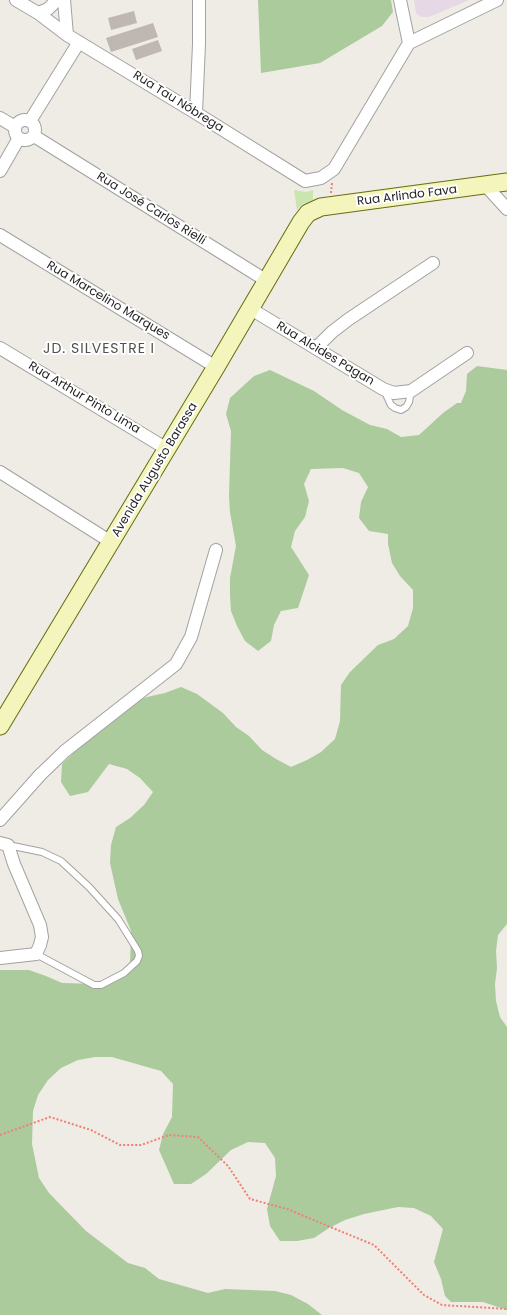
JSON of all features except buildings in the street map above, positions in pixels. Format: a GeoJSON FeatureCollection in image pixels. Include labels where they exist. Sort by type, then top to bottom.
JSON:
{"type":"FeatureCollection","features":[{"type":"Feature","properties":{"kind":"street","name":"Rua Tau Nóbrega"},"geometry":{"type":"LineString","coordinates":[[16,0],[38,13],[67,35],[305,181],[321,178],[334,169]]}},
{"type":"Feature","properties":{"kind":"street"},"geometry":{"type":"LineString","coordinates":[[38,13],[48,9],[57,0]]}},
{"type":"Feature","properties":{"kind":"street"},"geometry":{"type":"LineString","coordinates":[[64,0],[67,35]]}},
{"type":"Feature","properties":{"kind":"street"},"geometry":{"type":"LineString","coordinates":[[196,113],[199,0]]}},
{"type":"Feature","properties":{"kind":"street"},"geometry":{"type":"LineString","coordinates":[[400,0],[409,43]]}},
{"type":"Feature","properties":{"kind":"street"},"geometry":{"type":"LineString","coordinates":[[334,169],[409,43],[497,0]]}},
{"type":"Feature","properties":{"kind":"street"},"geometry":{"type":"LineString","coordinates":[[30,121],[79,42]]}},
{"type":"Feature","properties":{"kind":"street"},"geometry":{"type":"LineString","coordinates":[[0,118],[17,133],[24,141],[30,140],[36,132],[36,128],[30,121],[24,120],[18,122],[17,133],[0,171]]}},
{"type":"Feature","properties":{"kind":"street","name":"Rua José Carlos Rielli"},"geometry":{"type":"LineString","coordinates":[[34,136],[267,281]]}},
{"type":"Feature","properties":{"kind":"street","name":"Rua Arlindo Fava"},"geometry":{"type":"LineString","coordinates":[[308,213],[321,207],[507,182]]}},
{"type":"Feature","properties":{"kind":"street"},"geometry":{"type":"LineString","coordinates":[[486,186],[507,209]]}},
{"type":"Feature","properties":{"kind":"street","name":"Avenida Augusto Barassa"},"geometry":{"type":"LineString","coordinates":[[0,726],[168,449],[301,222],[308,213]]}},
{"type":"Feature","properties":{"kind":"street","name":"Rua Marcelino Marques"},"geometry":{"type":"LineString","coordinates":[[0,235],[216,367]]}},
{"type":"Feature","properties":{"kind":"street"},"geometry":{"type":"LineString","coordinates":[[316,348],[332,332],[349,319],[433,263]]}},
{"type":"Feature","properties":{"kind":"street","name":"Rua Alcides Pagan"},"geometry":{"type":"LineString","coordinates":[[251,309],[383,389],[394,394],[406,392]]}},
{"type":"Feature","properties":{"kind":"street","name":"Rua Arthur Pinto Lima"},"geometry":{"type":"LineString","coordinates":[[0,348],[168,449]]}},
{"type":"Feature","properties":{"kind":"street"},"geometry":{"type":"LineString","coordinates":[[406,392],[467,352]]}},
{"type":"Feature","properties":{"kind":"street"},"geometry":{"type":"LineString","coordinates":[[0,472],[112,542]]}},
{"type":"Feature","properties":{"kind":"street"},"geometry":{"type":"LineString","coordinates":[[0,820],[40,775],[65,750],[176,664],[191,636],[216,550]]}},
{"type":"Feature","properties":{"kind":"street"},"geometry":{"type":"LineString","coordinates":[[0,958],[36,954],[42,937],[40,925],[4,844]]}},
{"type":"Feature","properties":{"kind":"lane"},"geometry":{"type":"LineString","coordinates":[[383,389],[391,405],[401,410],[406,407],[409,402],[406,392]]}},
{"type":"Feature","properties":{"kind":"lane"},"geometry":{"type":"LineString","coordinates":[[4,844],[42,852],[61,861],[89,887],[118,919],[138,951],[139,956],[137,961],[124,972],[101,985],[94,985],[36,954]]}},
{"type":"Feature","properties":{"kind":"path"},"geometry":{"type":"LineString","coordinates":[[330,206],[334,169]]}},
{"type":"Feature","properties":{"kind":"path"},"geometry":{"type":"LineString","coordinates":[[0,1135],[50,1117],[91,1130],[120,1144],[141,1145],[169,1135],[198,1137],[228,1166],[250,1199],[287,1209],[374,1245],[424,1295],[442,1305],[507,1309]]}},
{"type":"Feature","properties":{"kind":"shaded area"},"geometry":{"type":"Polygon","coordinates":[[[414,0],[469,0],[429,17],[421,17],[416,13],[414,0]]]}},
{"type":"Feature","properties":{"kind":"green space"},"geometry":{"type":"Polygon","coordinates":[[[258,0],[391,0],[393,12],[382,26],[320,63],[261,73],[258,0]]]}},
{"type":"Feature","properties":{"kind":"green space"},"geometry":{"type":"Polygon","coordinates":[[[294,190],[306,192],[313,190],[313,200],[303,204],[297,210],[294,190]]]}},
{"type":"Feature","properties":{"kind":"green space"},"geometry":{"type":"Polygon","coordinates":[[[477,366],[507,370],[507,924],[498,935],[495,984],[496,1001],[500,1017],[507,1027],[507,1310],[483,1302],[451,1302],[445,1296],[441,1279],[434,1262],[443,1229],[431,1216],[414,1208],[398,1207],[364,1214],[345,1220],[314,1238],[297,1241],[280,1241],[270,1226],[267,1209],[276,1176],[275,1158],[265,1143],[248,1142],[231,1150],[206,1174],[191,1184],[174,1184],[159,1150],[163,1134],[172,1117],[173,1084],[161,1071],[112,1057],[95,1057],[78,1060],[61,1068],[48,1080],[38,1095],[33,1111],[32,1144],[39,1178],[49,1193],[86,1231],[128,1263],[145,1268],[159,1279],[208,1293],[225,1289],[275,1291],[291,1295],[308,1304],[322,1315],[0,1315],[0,970],[29,970],[62,983],[98,984],[130,967],[131,931],[118,899],[110,863],[111,845],[116,827],[130,818],[144,805],[153,792],[140,778],[127,769],[109,764],[88,792],[70,796],[61,782],[62,764],[103,725],[131,703],[181,687],[197,694],[223,713],[236,727],[249,736],[262,750],[276,759],[291,767],[307,760],[321,752],[335,739],[340,721],[341,685],[350,672],[378,645],[394,639],[408,626],[413,608],[413,590],[400,576],[392,563],[388,544],[388,534],[369,531],[359,518],[361,502],[368,487],[359,473],[343,468],[311,469],[304,484],[309,501],[305,517],[295,531],[291,547],[309,575],[298,608],[281,611],[274,625],[271,641],[258,651],[245,641],[231,611],[230,595],[230,578],[236,546],[230,512],[229,496],[231,431],[226,414],[230,398],[254,376],[270,370],[314,391],[342,410],[370,425],[387,429],[401,437],[419,435],[443,413],[457,403],[461,403],[466,391],[467,374],[477,366]]]}},
{"type":"Feature","properties":{"kind":"district","name":"JD. SILVESTRE I"},"geometry":{"type":"Point","coordinates":[99,349]}}]}
